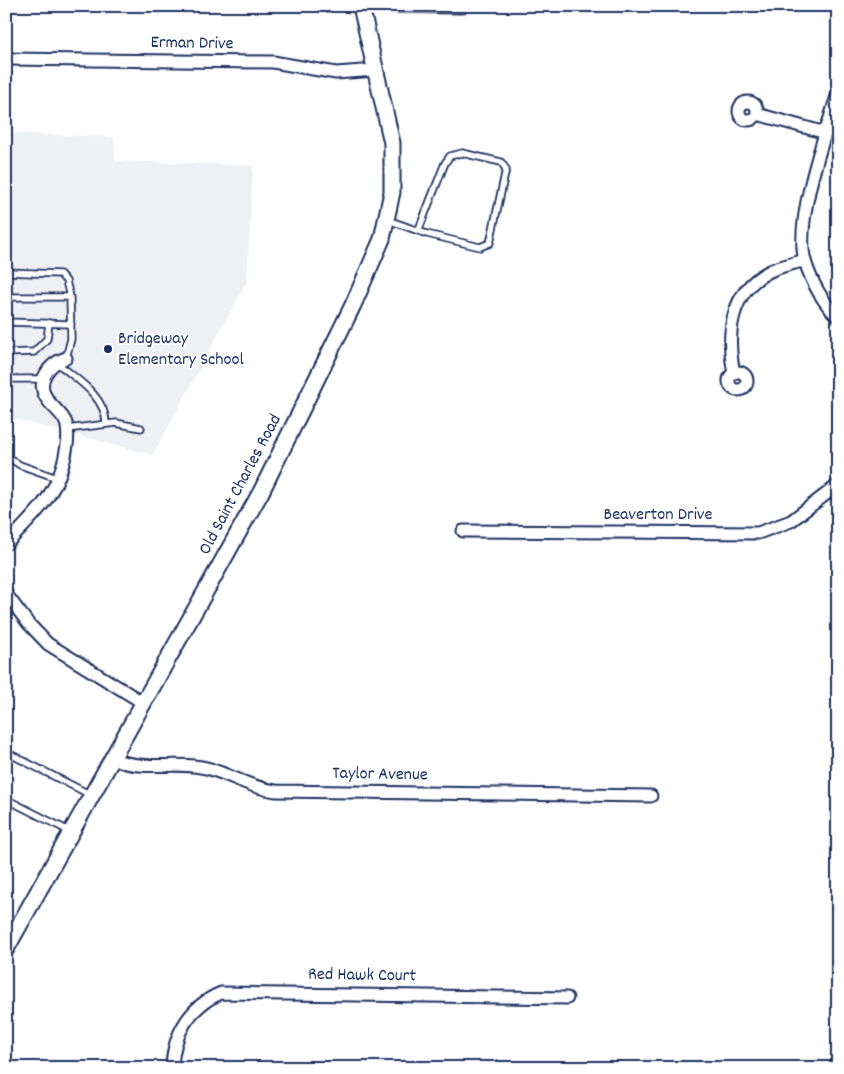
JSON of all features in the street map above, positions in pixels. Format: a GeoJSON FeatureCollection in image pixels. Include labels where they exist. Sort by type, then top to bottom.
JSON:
{"type":"FeatureCollection","features":[{"type":"Feature","properties":{"kind":"street","name":"Old Saint Charles Road"},"geometry":{"type":"LineString","coordinates":[[6,949],[114,759],[142,702],[261,492],[376,255],[388,220],[394,176],[392,144],[362,8]]}},
{"type":"Feature","properties":{"kind":"street","name":"Erman Drive"},"geometry":{"type":"LineString","coordinates":[[6,59],[273,62],[336,73],[376,70]]}},
{"type":"Feature","properties":{"kind":"street"},"geometry":{"type":"LineString","coordinates":[[838,93],[808,201],[803,233],[805,260],[818,292],[838,317]]}},
{"type":"Feature","properties":{"kind":"street"},"geometry":{"type":"LineString","coordinates":[[757,114],[826,133]]}},
{"type":"Feature","properties":{"kind":"street"},"geometry":{"type":"LineString","coordinates":[[734,373],[729,342],[730,327],[740,298],[754,282],[769,271],[805,260]]}},
{"type":"Feature","properties":{"kind":"street"},"geometry":{"type":"LineString","coordinates":[[6,544],[49,498],[58,478],[67,444],[66,422],[45,397],[43,379],[44,374],[62,360]]}},
{"type":"Feature","properties":{"kind":"street","name":"Beaverton Drive"},"geometry":{"type":"LineString","coordinates":[[463,531],[758,533],[791,520],[837,487]]}},
{"type":"Feature","properties":{"kind":"street"},"geometry":{"type":"LineString","coordinates":[[6,594],[28,623],[48,644],[142,702]]}},
{"type":"Feature","properties":{"kind":"street","name":"Taylor Avenue"},"geometry":{"type":"LineString","coordinates":[[114,759],[129,765],[186,765],[210,769],[248,786],[276,791],[651,796]]}},
{"type":"Feature","properties":{"kind":"street","name":"Red Hawk Court"},"geometry":{"type":"LineString","coordinates":[[172,1068],[178,1038],[187,1017],[202,1003],[222,993],[567,998]]}},
{"type":"Feature","properties":{"kind":"lane"},"geometry":{"type":"LineString","coordinates":[[362,8],[463,10],[465,6]]}},
{"type":"Feature","properties":{"kind":"lane"},"geometry":{"type":"LineString","coordinates":[[388,220],[419,229],[427,234],[480,247],[486,246],[490,243],[506,169],[501,162],[462,153],[450,156],[445,163],[419,229]]}},
{"type":"Feature","properties":{"kind":"lane"},"geometry":{"type":"LineString","coordinates":[[6,272],[60,274],[66,281],[70,297],[71,339],[62,360],[101,402],[106,413],[106,424]]}},
{"type":"Feature","properties":{"kind":"lane"},"geometry":{"type":"LineString","coordinates":[[6,297],[70,297]]}},
{"type":"Feature","properties":{"kind":"lane"},"geometry":{"type":"LineString","coordinates":[[6,322],[71,324]]}},
{"type":"Feature","properties":{"kind":"lane"},"geometry":{"type":"LineString","coordinates":[[6,353],[34,352],[47,338],[49,323]]}},
{"type":"Feature","properties":{"kind":"lane"},"geometry":{"type":"LineString","coordinates":[[6,380],[43,379]]}},
{"type":"Feature","properties":{"kind":"lane"},"geometry":{"type":"LineString","coordinates":[[67,429],[116,423],[141,428]]}},
{"type":"Feature","properties":{"kind":"lane"},"geometry":{"type":"LineString","coordinates":[[6,456],[20,465],[58,478]]}},
{"type":"Feature","properties":{"kind":"lane"},"geometry":{"type":"LineString","coordinates":[[6,752],[93,796]]}},
{"type":"Feature","properties":{"kind":"lane"},"geometry":{"type":"LineString","coordinates":[[6,799],[72,832]]}},
{"type":"Feature","properties":{"kind":"shaded area","name":"Bridgeway Elementary School"},"geometry":{"type":"Polygon","coordinates":[[[6,133],[114,137],[115,161],[253,165],[247,281],[153,455],[6,417],[6,133]]]}},
{"type":"Feature","properties":{"kind":"place","name":"Bridgeway Elementary School"},"geometry":{"type":"Point","coordinates":[108,349]}}]}
